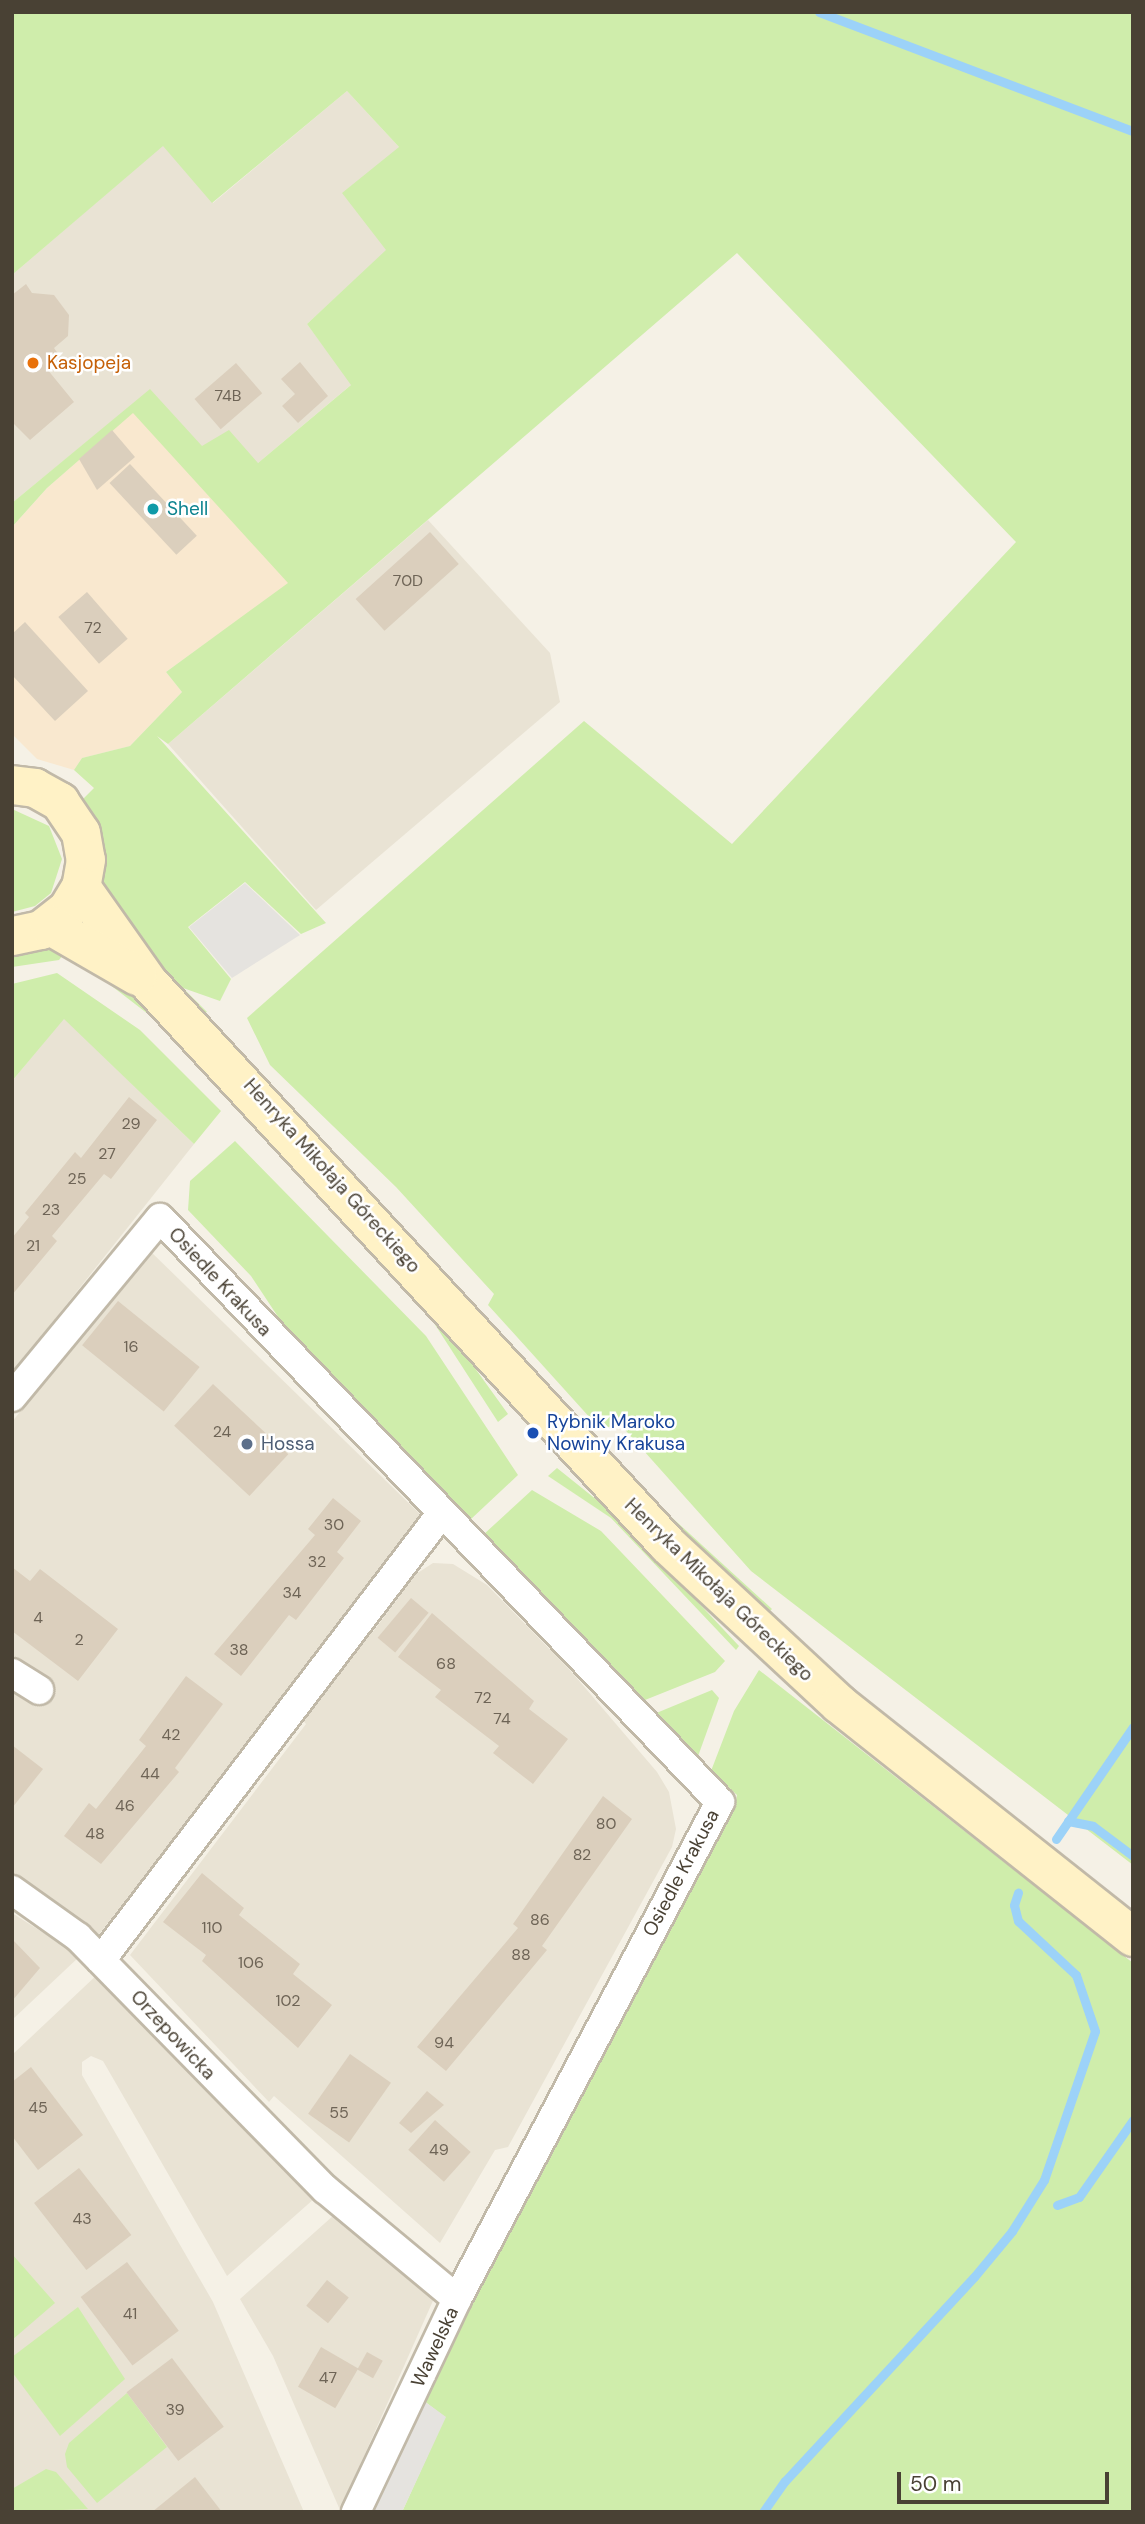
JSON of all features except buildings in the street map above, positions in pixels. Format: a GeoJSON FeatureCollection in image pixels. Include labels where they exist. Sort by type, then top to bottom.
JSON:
{"type":"FeatureCollection","features":[{"type":"Feature","properties":{"kind":"main road"},"geometry":{"type":"LineString","coordinates":[[12,785],[52,797],[77,824],[86,860],[81,887],[68,909],[49,925],[12,936]]}},
{"type":"Feature","properties":{"kind":"main road","name":"Henryka Mikołaja Góreckiego"},"geometry":{"type":"LineString","coordinates":[[81,887],[148,982],[700,1577],[839,1704],[1133,1937]]}},
{"type":"Feature","properties":{"kind":"main road","name":"Henryka Mikołaja Góreckiego"},"geometry":{"type":"LineString","coordinates":[[49,925],[148,982]]}},
{"type":"Feature","properties":{"kind":"street","name":"Osiedle Krakusa"},"geometry":{"type":"LineString","coordinates":[[12,1397],[160,1218],[720,1802],[457,2299]]}},
{"type":"Feature","properties":{"kind":"street"},"geometry":{"type":"LineString","coordinates":[[101,1960],[441,1514]]}},
{"type":"Feature","properties":{"kind":"street"},"geometry":{"type":"LineString","coordinates":[[12,1673],[39,1689]]}},
{"type":"Feature","properties":{"kind":"street","name":"Orzepowicka"},"geometry":{"type":"LineString","coordinates":[[12,1890],[101,1960],[325,2189]]}},
{"type":"Feature","properties":{"kind":"street","name":"Wawelska"},"geometry":{"type":"LineString","coordinates":[[325,2189],[457,2299],[356,2512]]}},
{"type":"Feature","properties":{"kind":"shaded area"},"geometry":{"type":"Polygon","coordinates":[[[347,91],[399,147],[387,250],[307,324],[352,384],[258,463],[202,447],[150,390],[12,503],[12,275],[163,145],[213,203],[347,91]]]}},
{"type":"Feature","properties":{"kind":"shaded area","name":"Shell"},"geometry":{"type":"Polygon","coordinates":[[[133,412],[289,583],[166,672],[182,692],[130,746],[82,758],[74,770],[37,759],[12,734],[12,527],[47,488],[133,412]]]}},
{"type":"Feature","properties":{"kind":"shaded area"},"geometry":{"type":"Polygon","coordinates":[[[428,520],[550,653],[560,702],[316,910],[168,744],[428,520]]]}},
{"type":"Feature","properties":{"kind":"shaded area"},"geometry":{"type":"Polygon","coordinates":[[[245,883],[300,935],[232,978],[189,927],[245,883]]]}},
{"type":"Feature","properties":{"kind":"shaded area"},"geometry":{"type":"Polygon","coordinates":[[[64,1018],[194,1144],[12,1373],[12,1081],[64,1018]]]}},
{"type":"Feature","properties":{"kind":"shaded area"},"geometry":{"type":"Polygon","coordinates":[[[147,1248],[424,1518],[97,1937],[12,1882],[12,1422],[147,1248]]]}},
{"type":"Feature","properties":{"kind":"shaded area"},"geometry":{"type":"Polygon","coordinates":[[[433,1563],[453,1564],[487,1585],[569,1669],[657,1772],[669,1792],[676,1829],[672,1847],[508,2147],[495,2150],[440,2243],[274,2096],[269,2102],[130,1955],[306,1724],[301,1718],[367,1629],[372,1633],[416,1574],[433,1563]]]}},
{"type":"Feature","properties":{"kind":"shaded area"},"geometry":{"type":"Polygon","coordinates":[[[12,1913],[80,1956],[12,2020],[12,1913]]]}},
{"type":"Feature","properties":{"kind":"shaded area"},"geometry":{"type":"Polygon","coordinates":[[[100,1972],[315,2198],[227,2276],[103,2061],[91,2056],[82,2062],[82,2075],[213,2302],[304,2512],[12,2512],[12,2055],[100,1972]]]}},
{"type":"Feature","properties":{"kind":"shaded area"},"geometry":{"type":"Polygon","coordinates":[[[334,2215],[436,2294],[340,2510],[273,2356],[240,2299],[334,2215]]]}},
{"type":"Feature","properties":{"kind":"shaded area"},"geometry":{"type":"Polygon","coordinates":[[[424,2401],[446,2417],[402,2512],[366,2512],[424,2401]]]}},
{"type":"Feature","properties":{"kind":"green space"},"geometry":{"type":"Polygon","coordinates":[[[12,12],[1133,12],[1133,1865],[751,1571],[619,1423],[601,1430],[488,1305],[494,1294],[396,1187],[270,1065],[247,1018],[584,721],[732,844],[1016,542],[737,253],[168,744],[157,736],[326,923],[301,934],[245,882],[188,927],[231,979],[220,1001],[183,988],[207,1012],[202,1014],[105,909],[81,801],[94,788],[74,770],[82,758],[130,746],[182,692],[166,672],[288,583],[133,413],[47,488],[12,527],[12,503],[150,389],[202,446],[229,430],[258,463],[351,385],[307,324],[386,250],[342,193],[399,147],[347,91],[212,203],[163,146],[12,275],[12,12]]]}},
{"type":"Feature","properties":{"kind":"green space"},"geometry":{"type":"Polygon","coordinates":[[[12,809],[49,826],[62,859],[51,893],[35,906],[12,912],[12,809]]]}},
{"type":"Feature","properties":{"kind":"green space"},"geometry":{"type":"Polygon","coordinates":[[[40,943],[68,949],[59,960],[12,967],[12,946],[40,943]]]}},
{"type":"Feature","properties":{"kind":"green space"},"geometry":{"type":"Polygon","coordinates":[[[87,967],[150,1007],[446,1328],[508,1414],[498,1422],[432,1320],[161,1024],[87,967]]]}},
{"type":"Feature","properties":{"kind":"green space"},"geometry":{"type":"Polygon","coordinates":[[[57,973],[140,1030],[221,1111],[194,1144],[64,1019],[12,1081],[12,984],[57,973]]]}},
{"type":"Feature","properties":{"kind":"green space"},"geometry":{"type":"Polygon","coordinates":[[[235,1141],[426,1336],[518,1475],[470,1520],[353,1410],[300,1350],[251,1276],[188,1210],[190,1181],[235,1141]]]}},
{"type":"Feature","properties":{"kind":"green space"},"geometry":{"type":"Polygon","coordinates":[[[456,1284],[655,1502],[772,1609],[768,1613],[711,1564],[452,1288],[456,1284]]]}},
{"type":"Feature","properties":{"kind":"green space"},"geometry":{"type":"Polygon","coordinates":[[[557,1468],[618,1517],[739,1646],[736,1650],[611,1518],[548,1476],[557,1468]]]}},
{"type":"Feature","properties":{"kind":"green space"},"geometry":{"type":"Polygon","coordinates":[[[532,1490],[601,1531],[725,1661],[715,1672],[640,1702],[610,1673],[612,1667],[483,1535],[532,1490]]]}},
{"type":"Feature","properties":{"kind":"green space"},"geometry":{"type":"Polygon","coordinates":[[[759,1670],[1133,1963],[1133,2512],[402,2512],[445,2417],[424,2401],[607,2036],[734,1810],[737,1795],[711,1771],[734,1711],[759,1670]]]}},
{"type":"Feature","properties":{"kind":"green space"},"geometry":{"type":"Polygon","coordinates":[[[712,1690],[719,1698],[697,1759],[654,1714],[712,1690]]]}},
{"type":"Feature","properties":{"kind":"green space"},"geometry":{"type":"Polygon","coordinates":[[[12,2254],[55,2303],[12,2340],[12,2254]]]}},
{"type":"Feature","properties":{"kind":"green space"},"geometry":{"type":"Polygon","coordinates":[[[78,2307],[125,2379],[60,2436],[12,2372],[12,2357],[78,2307]]]}},
{"type":"Feature","properties":{"kind":"green space"},"geometry":{"type":"Polygon","coordinates":[[[127,2393],[167,2447],[97,2503],[67,2467],[65,2454],[69,2443],[127,2393]]]}},
{"type":"Feature","properties":{"kind":"green space"},"geometry":{"type":"Polygon","coordinates":[[[46,2469],[56,2472],[88,2509],[12,2512],[12,2489],[46,2469]]]}},
{"type":"Feature","properties":{"kind":"waterway"},"geometry":{"type":"LineString","coordinates":[[819,12],[1133,131]]}},
{"type":"Feature","properties":{"kind":"waterway"},"geometry":{"type":"LineString","coordinates":[[1056,1839],[1133,1727]]}},
{"type":"Feature","properties":{"kind":"waterway"},"geometry":{"type":"LineString","coordinates":[[1068,1821],[1093,1826],[1133,1856]]}},
{"type":"Feature","properties":{"kind":"waterway"},"geometry":{"type":"LineString","coordinates":[[763,2512],[785,2481],[974,2277],[1012,2231],[1044,2180],[1095,2031],[1076,1975],[1018,1921],[1014,1905],[1018,1893]]}},
{"type":"Feature","properties":{"kind":"waterway"},"geometry":{"type":"LineString","coordinates":[[1057,2205],[1079,2197],[1133,2120]]}},
{"type":"Feature","properties":{"kind":"place","name":"Kasjopeja"},"geometry":{"type":"Point","coordinates":[33,363]}},
{"type":"Feature","properties":{"kind":"place","name":"Shell"},"geometry":{"type":"Point","coordinates":[153,509]}},
{"type":"Feature","properties":{"kind":"place","name":"Rybnik Maroko Nowiny Krakusa"},"geometry":{"type":"Point","coordinates":[533,1433]}},
{"type":"Feature","properties":{"kind":"place","name":"Hossa"},"geometry":{"type":"Point","coordinates":[247,1444]}}]}
